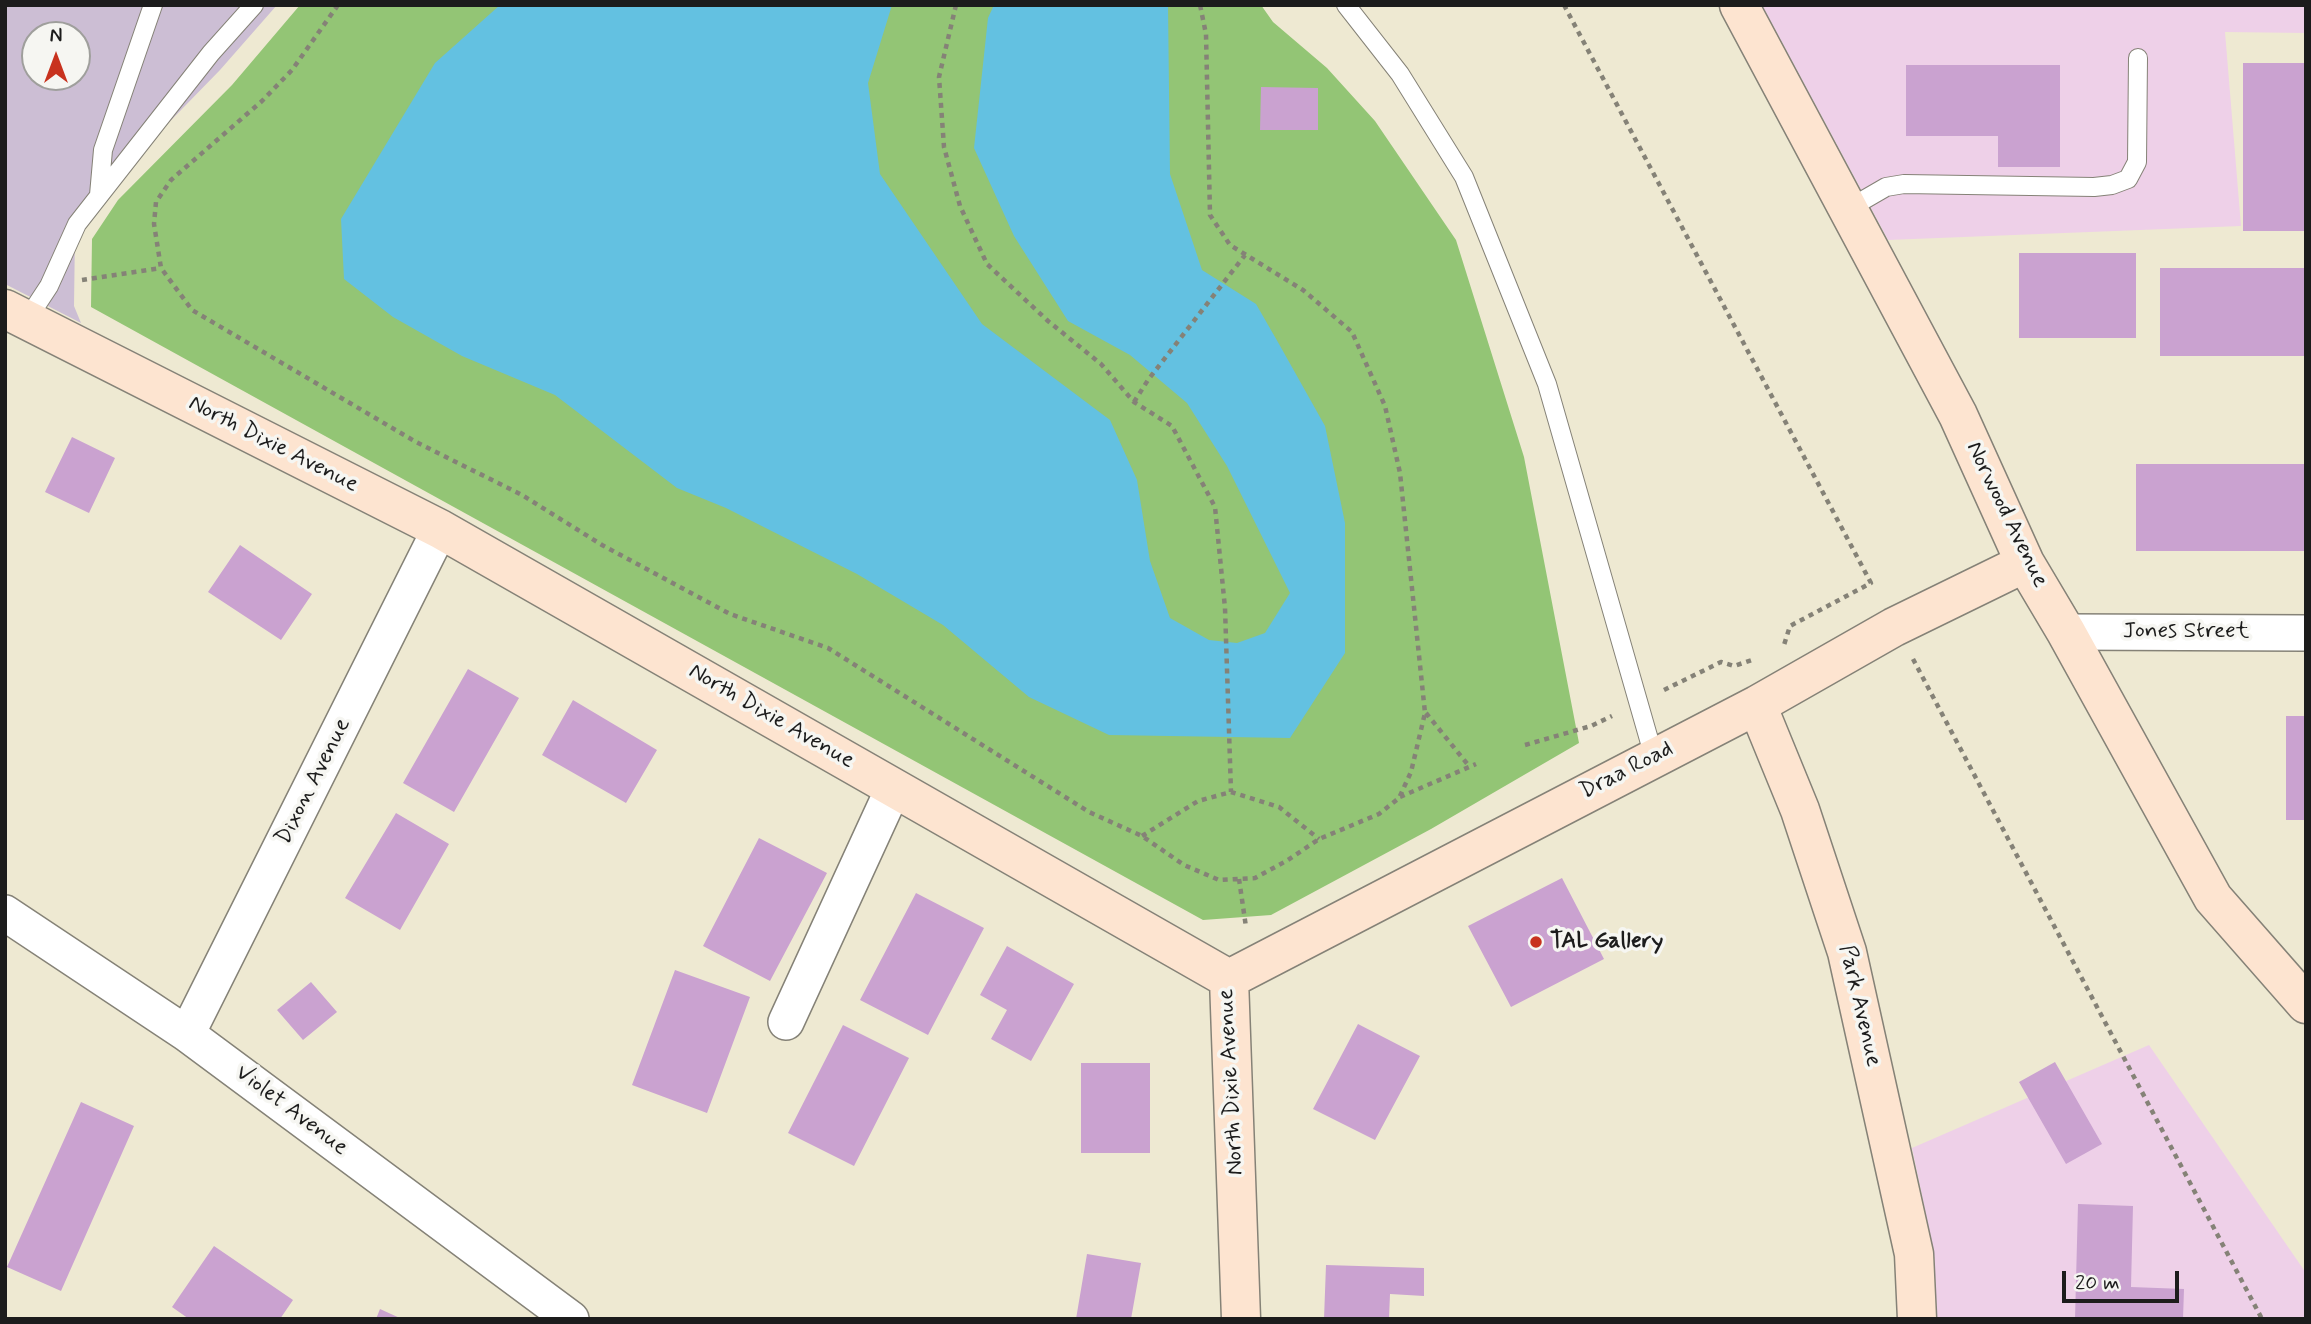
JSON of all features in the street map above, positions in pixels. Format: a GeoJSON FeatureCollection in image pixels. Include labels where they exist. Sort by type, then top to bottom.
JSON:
{"type":"FeatureCollection","features":[{"type":"Feature","properties":{"kind":"street","name":"Norwood Avenue"},"geometry":{"type":"LineString","coordinates":[[1739,5],[1958,415],[2025,563],[2213,898],[2306,1004]]}},
{"type":"Feature","properties":{"kind":"street","name":"North Dixie Avenue"},"geometry":{"type":"LineString","coordinates":[[15,315],[440,529],[1229,979],[1241,1319]]}},
{"type":"Feature","properties":{"kind":"street","name":"Dixon Avenue"},"geometry":{"type":"LineString","coordinates":[[187,1034],[440,529]]}},
{"type":"Feature","properties":{"kind":"street","name":"Draa Road"},"geometry":{"type":"LineString","coordinates":[[1229,979],[1757,705],[1894,627],[2025,563]]}},
{"type":"Feature","properties":{"kind":"street","name":"Jones Street"},"geometry":{"type":"LineString","coordinates":[[2066,632],[2306,633]]}},
{"type":"Feature","properties":{"kind":"street","name":"Park Avenue"},"geometry":{"type":"LineString","coordinates":[[1757,705],[1800,810],[1847,952],[1914,1254],[1917,1319]]}},
{"type":"Feature","properties":{"kind":"street"},"geometry":{"type":"LineString","coordinates":[[786,1022],[894,787]]}},
{"type":"Feature","properties":{"kind":"street","name":"Violet Avenue"},"geometry":{"type":"LineString","coordinates":[[5,913],[187,1034],[571,1319]]}},
{"type":"Feature","properties":{"kind":"lane"},"geometry":{"type":"LineString","coordinates":[[99,195],[103,150],[153,5]]}},
{"type":"Feature","properties":{"kind":"lane"},"geometry":{"type":"LineString","coordinates":[[15,315],[48,286],[76,224],[211,54],[254,5]]}},
{"type":"Feature","properties":{"kind":"lane"},"geometry":{"type":"LineString","coordinates":[[1346,5],[1401,74],[1464,177],[1547,384],[1654,757]]}},
{"type":"Feature","properties":{"kind":"lane"},"geometry":{"type":"LineString","coordinates":[[1848,209],[1886,187],[1904,184],[2094,187],[2112,186],[2128,179],[2137,162],[2138,58]]}},
{"type":"Feature","properties":{"kind":"path"},"geometry":{"type":"LineString","coordinates":[[338,5],[292,70],[262,101],[171,180],[156,202],[154,224],[161,268],[192,310],[416,442],[522,495],[602,545],[730,614],[828,648],[1044,786],[1089,812],[1142,836],[1184,865],[1219,880],[1255,878],[1319,839],[1379,814],[1399,797],[1476,764]]}},
{"type":"Feature","properties":{"kind":"path"},"geometry":{"type":"LineString","coordinates":[[956,5],[939,77],[944,147],[960,205],[987,264],[1048,321],[1101,364],[1134,402],[1172,425],[1216,507],[1225,608],[1231,792]]}},
{"type":"Feature","properties":{"kind":"path"},"geometry":{"type":"LineString","coordinates":[[1200,5],[1206,34],[1210,215],[1230,245],[1303,290],[1352,332],[1385,406],[1400,473],[1425,713],[1411,772],[1399,797]]}},
{"type":"Feature","properties":{"kind":"path"},"geometry":{"type":"LineString","coordinates":[[1564,5],[1871,583],[1790,626],[1782,649]]}},
{"type":"Feature","properties":{"kind":"path"},"geometry":{"type":"LineString","coordinates":[[1134,402],[1245,255]]}},
{"type":"Feature","properties":{"kind":"path"},"geometry":{"type":"LineString","coordinates":[[48,286],[161,268]]}},
{"type":"Feature","properties":{"kind":"path"},"geometry":{"type":"LineString","coordinates":[[1909,652],[2262,1319]]}},
{"type":"Feature","properties":{"kind":"path"},"geometry":{"type":"LineString","coordinates":[[1525,745],[1591,726],[1721,662],[1734,666],[1758,658]]}},
{"type":"Feature","properties":{"kind":"path"},"geometry":{"type":"LineString","coordinates":[[1425,713],[1469,766]]}},
{"type":"Feature","properties":{"kind":"path"},"geometry":{"type":"LineString","coordinates":[[1142,836],[1198,802],[1231,792],[1279,807],[1319,839]]}},
{"type":"Feature","properties":{"kind":"path"},"geometry":{"type":"LineString","coordinates":[[1239,879],[1246,927]]}},
{"type":"Feature","properties":{"kind":"shaded area"},"geometry":{"type":"Polygon","coordinates":[[[5,5],[277,5],[220,70],[104,189],[75,233],[74,306],[81,323],[5,284],[5,5]]]}},
{"type":"Feature","properties":{"kind":"shaded area"},"geometry":{"type":"Polygon","coordinates":[[[1762,5],[2306,5],[2306,33],[2225,32],[2241,226],[1888,240],[1762,5]]]}},
{"type":"Feature","properties":{"kind":"shaded area"},"geometry":{"type":"Polygon","coordinates":[[[2149,1045],[2306,1273],[2306,1319],[1937,1319],[1934,1253],[1912,1148],[2149,1045]]]}},
{"type":"Feature","properties":{"kind":"green space"},"geometry":{"type":"Polygon","coordinates":[[[300,5],[1261,5],[1273,22],[1327,68],[1375,121],[1456,240],[1524,457],[1579,743],[1431,829],[1271,915],[1203,920],[91,307],[92,239],[118,200],[232,85],[300,5]]]}},
{"type":"Feature","properties":{"kind":"water"},"geometry":{"type":"Polygon","coordinates":[[[500,5],[892,5],[868,83],[880,174],[982,324],[1110,420],[1137,480],[1150,561],[1170,618],[1209,640],[1237,643],[1265,633],[1290,593],[1227,466],[1187,403],[1130,355],[1068,321],[1014,236],[974,148],[988,18],[994,5],[1168,5],[1170,174],[1202,270],[1256,304],[1279,344],[1325,426],[1345,523],[1345,653],[1290,738],[1109,735],[1029,697],[943,625],[857,574],[726,508],[677,488],[555,395],[462,356],[393,317],[344,279],[341,219],[435,63],[500,5]]]}},
{"type":"Feature","properties":{"kind":"building"},"geometry":{"type":"Polygon","coordinates":[[[2243,63],[2306,63],[2306,231],[2243,231],[2243,63]]]}},
{"type":"Feature","properties":{"kind":"building"},"geometry":{"type":"Polygon","coordinates":[[[1906,65],[2060,65],[2060,167],[1998,167],[1998,136],[1906,136],[1906,65]]]}},
{"type":"Feature","properties":{"kind":"building"},"geometry":{"type":"Polygon","coordinates":[[[1261,87],[1318,88],[1318,130],[1260,130],[1261,87]]]}},
{"type":"Feature","properties":{"kind":"building"},"geometry":{"type":"Polygon","coordinates":[[[2019,253],[2136,253],[2136,338],[2019,338],[2019,253]]]}},
{"type":"Feature","properties":{"kind":"building"},"geometry":{"type":"Polygon","coordinates":[[[2160,268],[2306,268],[2306,356],[2160,356],[2160,268]]]}},
{"type":"Feature","properties":{"kind":"building"},"geometry":{"type":"Polygon","coordinates":[[[72,437],[115,458],[89,513],[45,492],[72,437]]]}},
{"type":"Feature","properties":{"kind":"building"},"geometry":{"type":"Polygon","coordinates":[[[2136,464],[2306,464],[2306,551],[2136,551],[2136,464]]]}},
{"type":"Feature","properties":{"kind":"building"},"geometry":{"type":"Polygon","coordinates":[[[240,545],[312,594],[281,640],[208,592],[240,545]]]}},
{"type":"Feature","properties":{"kind":"building"},"geometry":{"type":"Polygon","coordinates":[[[468,669],[519,698],[454,812],[403,783],[468,669]]]}},
{"type":"Feature","properties":{"kind":"building"},"geometry":{"type":"Polygon","coordinates":[[[573,700],[657,750],[626,803],[542,755],[573,700]]]}},
{"type":"Feature","properties":{"kind":"building"},"geometry":{"type":"Polygon","coordinates":[[[2286,716],[2306,716],[2306,820],[2286,820],[2286,716]]]}},
{"type":"Feature","properties":{"kind":"building"},"geometry":{"type":"Polygon","coordinates":[[[396,813],[449,844],[400,930],[345,898],[396,813]]]}},
{"type":"Feature","properties":{"kind":"building"},"geometry":{"type":"Polygon","coordinates":[[[759,838],[827,873],[770,981],[703,946],[759,838]]]}},
{"type":"Feature","properties":{"kind":"building","name":"TAL Gallery"},"geometry":{"type":"Polygon","coordinates":[[[1562,878],[1604,959],[1511,1007],[1468,926],[1562,878]]]}},
{"type":"Feature","properties":{"kind":"building"},"geometry":{"type":"Polygon","coordinates":[[[916,893],[984,928],[928,1035],[860,1000],[916,893]]]}},
{"type":"Feature","properties":{"kind":"building"},"geometry":{"type":"Polygon","coordinates":[[[1007,946],[1074,984],[1031,1061],[991,1039],[1007,1010],[980,995],[1007,946]]]}},
{"type":"Feature","properties":{"kind":"building"},"geometry":{"type":"Polygon","coordinates":[[[675,970],[750,997],[707,1113],[632,1085],[675,970]]]}},
{"type":"Feature","properties":{"kind":"building"},"geometry":{"type":"Polygon","coordinates":[[[311,982],[337,1012],[303,1040],[277,1010],[311,982]]]}},
{"type":"Feature","properties":{"kind":"building"},"geometry":{"type":"Polygon","coordinates":[[[1358,1024],[1420,1056],[1375,1140],[1313,1109],[1358,1024]]]}},
{"type":"Feature","properties":{"kind":"building"},"geometry":{"type":"Polygon","coordinates":[[[843,1025],[909,1058],[854,1166],[788,1133],[843,1025]]]}},
{"type":"Feature","properties":{"kind":"building"},"geometry":{"type":"Polygon","coordinates":[[[2055,1062],[2102,1144],[2066,1164],[2019,1082],[2055,1062]]]}},
{"type":"Feature","properties":{"kind":"building"},"geometry":{"type":"Polygon","coordinates":[[[1081,1063],[1150,1063],[1150,1153],[1081,1153],[1081,1063]]]}},
{"type":"Feature","properties":{"kind":"building"},"geometry":{"type":"Polygon","coordinates":[[[81,1102],[134,1126],[61,1291],[7,1267],[81,1102]]]}},
{"type":"Feature","properties":{"kind":"building"},"geometry":{"type":"Polygon","coordinates":[[[2078,1204],[2133,1206],[2131,1287],[2184,1289],[2183,1319],[2075,1319],[2078,1204]]]}},
{"type":"Feature","properties":{"kind":"building"},"geometry":{"type":"Polygon","coordinates":[[[214,1246],[293,1300],[280,1319],[189,1319],[172,1307],[214,1246]]]}},
{"type":"Feature","properties":{"kind":"building"},"geometry":{"type":"Polygon","coordinates":[[[1087,1254],[1141,1263],[1131,1319],[1076,1319],[1087,1254]]]}},
{"type":"Feature","properties":{"kind":"building"},"geometry":{"type":"Polygon","coordinates":[[[1326,1265],[1424,1268],[1424,1296],[1390,1294],[1389,1319],[1324,1319],[1326,1265]]]}},
{"type":"Feature","properties":{"kind":"building"},"geometry":{"type":"Polygon","coordinates":[[[380,1309],[402,1319],[376,1319],[380,1309]]]}},
{"type":"Feature","properties":{"kind":"place","name":"TAL Gallery"},"geometry":{"type":"Point","coordinates":[1536,942]}}]}
